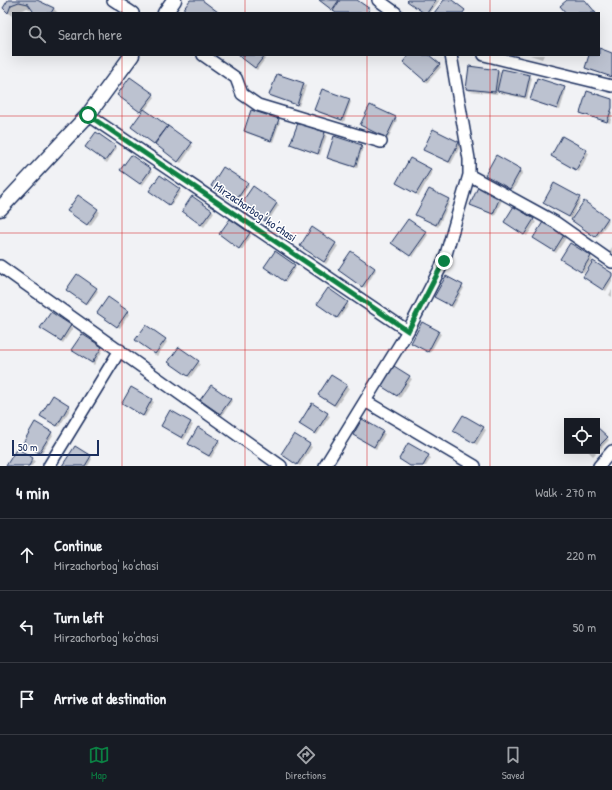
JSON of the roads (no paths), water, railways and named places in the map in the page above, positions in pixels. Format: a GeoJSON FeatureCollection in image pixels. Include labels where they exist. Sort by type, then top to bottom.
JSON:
{"type":"FeatureCollection","features":[{"type":"Feature","properties":{"kind":"street"},"geometry":{"type":"LineString","coordinates":[[113,0],[131,12]]}},
{"type":"Feature","properties":{"kind":"street"},"geometry":{"type":"LineString","coordinates":[[165,12],[174,0]]}},
{"type":"Feature","properties":{"kind":"street"},"geometry":{"type":"LineString","coordinates":[[378,0],[395,12]]}},
{"type":"Feature","properties":{"kind":"street"},"geometry":{"type":"LineString","coordinates":[[0,209],[88,115],[131,56]]}},
{"type":"Feature","properties":{"kind":"street"},"geometry":{"type":"LineString","coordinates":[[204,56],[236,78],[242,94],[258,105],[381,142]]}},
{"type":"Feature","properties":{"kind":"street"},"geometry":{"type":"LineString","coordinates":[[325,466],[408,331],[444,261],[469,175],[470,159],[451,56]]}},
{"type":"Feature","properties":{"kind":"street"},"geometry":{"type":"LineString","coordinates":[[488,56],[612,86]]}},
{"type":"Feature","properties":{"kind":"street","name":"Mirzachorbog' ko'chasi"},"geometry":{"type":"LineString","coordinates":[[88,115],[408,331]]}},
{"type":"Feature","properties":{"kind":"street"},"geometry":{"type":"LineString","coordinates":[[469,175],[555,222],[612,262]]}},
{"type":"Feature","properties":{"kind":"street"},"geometry":{"type":"LineString","coordinates":[[0,266],[281,466]]}},
{"type":"Feature","properties":{"kind":"street"},"geometry":{"type":"LineString","coordinates":[[49,466],[120,350]]}},
{"type":"Feature","properties":{"kind":"street"},"geometry":{"type":"LineString","coordinates":[[365,401],[475,466]]}},
{"type":"Feature","properties":{"kind":"street"},"geometry":{"type":"LineString","coordinates":[[599,466],[612,451]]}}]}
